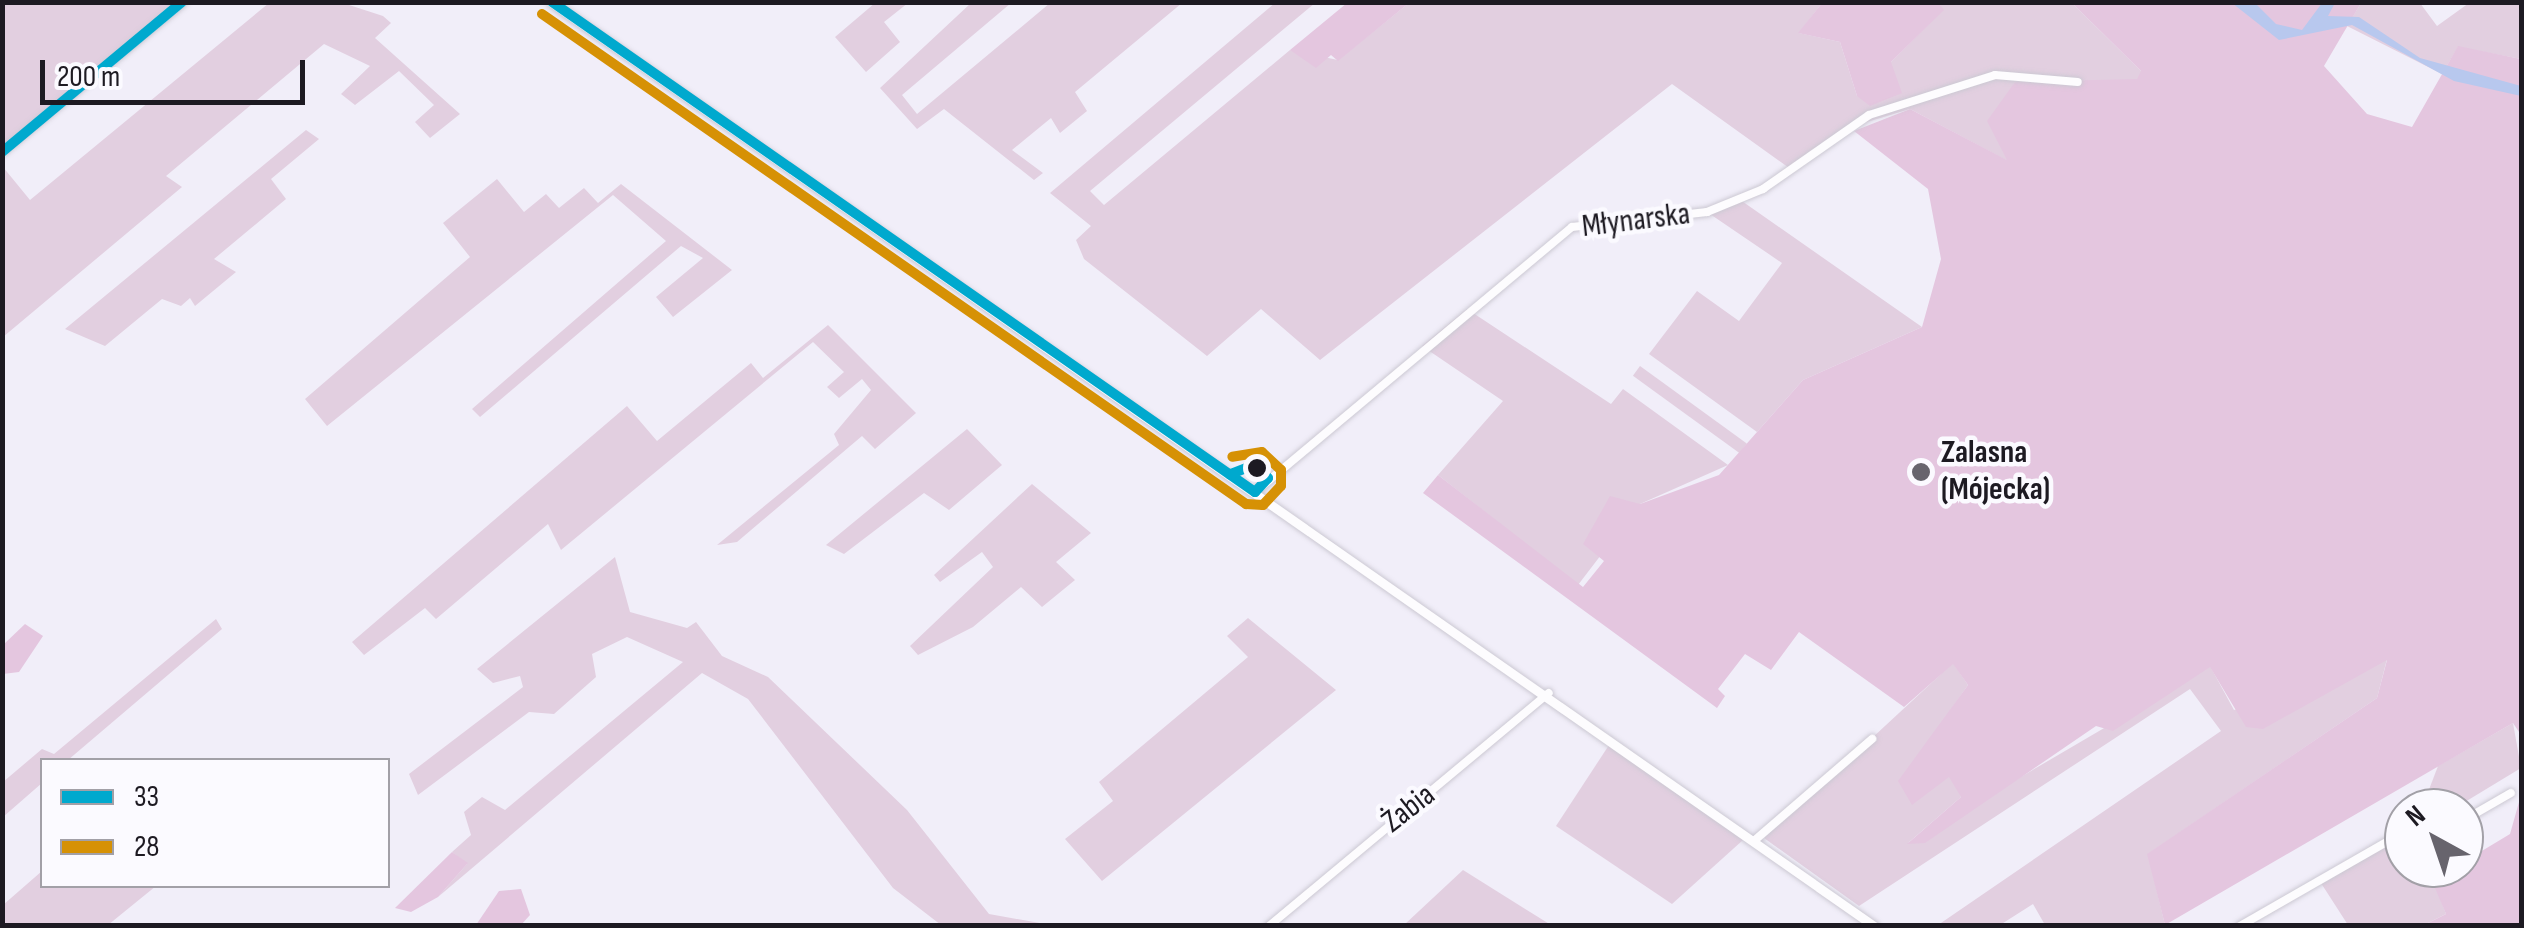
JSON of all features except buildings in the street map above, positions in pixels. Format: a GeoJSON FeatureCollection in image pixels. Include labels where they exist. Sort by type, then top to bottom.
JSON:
{"type":"FeatureCollection","features":[{"type":"Feature","properties":{"kind":"street"},"geometry":{"type":"LineString","coordinates":[[2,152],[183,2]]}},
{"type":"Feature","properties":{"kind":"street"},"geometry":{"type":"LineString","coordinates":[[552,2],[1549,693],[1874,926]]}},
{"type":"Feature","properties":{"kind":"street","name":"Młynarska"},"geometry":{"type":"LineString","coordinates":[[1255,492],[1572,226],[1707,212],[1763,189],[1868,115],[1995,75],[2078,82]]}},
{"type":"Feature","properties":{"kind":"street","name":"Żabia"},"geometry":{"type":"LineString","coordinates":[[1268,926],[1549,693]]}},
{"type":"Feature","properties":{"kind":"street"},"geometry":{"type":"LineString","coordinates":[[1755,840],[1872,740]]}},
{"type":"Feature","properties":{"kind":"street"},"geometry":{"type":"LineString","coordinates":[[2484,809],[2511,793]]}},
{"type":"Feature","properties":{"kind":"street"},"geometry":{"type":"LineString","coordinates":[[2240,926],[2384,843]]}},
{"type":"Feature","properties":{"kind":"shaded area"},"geometry":{"type":"Polygon","coordinates":[[[3,3],[183,3],[3,152],[3,3]]]}},
{"type":"Feature","properties":{"kind":"shaded area"},"geometry":{"type":"Polygon","coordinates":[[[269,3],[343,3],[383,16],[391,23],[375,38],[460,114],[430,138],[415,122],[434,105],[399,71],[355,105],[341,94],[370,66],[324,44],[166,176],[182,187],[3,337],[3,167],[30,200],[269,3]]]}},
{"type":"Feature","properties":{"kind":"shaded area"},"geometry":{"type":"Polygon","coordinates":[[[875,3],[908,3],[884,22],[900,42],[866,72],[835,37],[875,3]]]}},
{"type":"Feature","properties":{"kind":"shaded area"},"geometry":{"type":"Polygon","coordinates":[[[971,3],[1011,3],[902,95],[917,114],[1050,3],[1182,3],[1075,92],[1087,111],[1060,133],[1051,118],[1012,150],[1043,173],[1034,180],[944,109],[917,129],[880,88],[971,3]]]}},
{"type":"Feature","properties":{"kind":"shaded area"},"geometry":{"type":"Polygon","coordinates":[[[1275,3],[1315,3],[1090,191],[1104,205],[1290,50],[1338,60],[1409,3],[1822,3],[1799,33],[1840,42],[1857,96],[1943,10],[1939,3],[2072,3],[2142,72],[2137,80],[2015,83],[2008,161],[1910,109],[1847,128],[1792,170],[1672,84],[1320,360],[1261,309],[1207,356],[1084,259],[1076,240],[1091,226],[1050,193],[1275,3]]]}},
{"type":"Feature","properties":{"kind":"shaded area"},"geometry":{"type":"Polygon","coordinates":[[[1347,3],[1409,3],[1338,61],[1331,55],[1316,68],[1290,50],[1347,3]]]}},
{"type":"Feature","properties":{"kind":"shaded area"},"geometry":{"type":"Polygon","coordinates":[[[1822,3],[1939,3],[1944,10],[1891,62],[1902,93],[1870,106],[1857,96],[1840,42],[1798,33],[1822,3]]]}},
{"type":"Feature","properties":{"kind":"shaded area"},"geometry":{"type":"Polygon","coordinates":[[[2072,3],[2361,3],[2324,66],[2367,114],[2412,127],[2458,46],[2521,59],[2521,735],[2513,723],[2401,788],[2384,788],[2384,798],[2165,925],[2147,854],[2377,698],[2387,660],[2263,729],[2246,727],[2210,667],[2113,731],[2096,726],[1925,843],[1907,844],[1961,797],[1949,777],[1912,805],[1898,781],[1968,685],[1953,664],[1904,707],[1799,632],[1771,670],[1745,654],[1718,689],[1725,696],[1717,708],[1423,493],[1438,475],[1583,587],[1604,561],[1583,544],[1610,496],[1640,504],[1719,475],[1803,380],[1922,327],[1941,259],[1928,189],[1854,131],[1910,109],[2007,160],[1987,121],[2015,82],[2137,79],[2141,71],[2072,3]]]}},
{"type":"Feature","properties":{"kind":"shaded area"},"geometry":{"type":"Polygon","coordinates":[[[2361,3],[2420,3],[2437,26],[2469,3],[2521,3],[2521,59],[2458,47],[2442,74],[2347,26],[2361,3]]]}},
{"type":"Feature","properties":{"kind":"shaded area"},"geometry":{"type":"Polygon","coordinates":[[[306,130],[319,139],[271,179],[286,199],[214,259],[236,272],[195,306],[190,298],[181,306],[162,299],[105,346],[65,329],[306,130]]]}},
{"type":"Feature","properties":{"kind":"shaded area"},"geometry":{"type":"Polygon","coordinates":[[[497,179],[524,212],[546,194],[559,208],[584,188],[598,203],[621,184],[732,270],[673,317],[656,297],[703,258],[681,246],[480,417],[472,409],[666,241],[613,195],[327,426],[305,399],[470,257],[443,223],[497,179]]]}},
{"type":"Feature","properties":{"kind":"shaded area"},"geometry":{"type":"Polygon","coordinates":[[[1739,199],[1922,327],[1803,380],[1757,432],[1649,354],[1697,291],[1739,321],[1782,263],[1707,212],[1739,199]]]}},
{"type":"Feature","properties":{"kind":"shaded area"},"geometry":{"type":"Polygon","coordinates":[[[1467,309],[1611,404],[1623,389],[1728,465],[1640,504],[1578,585],[1438,475],[1503,401],[1422,346],[1467,309]]]}},
{"type":"Feature","properties":{"kind":"shaded area"},"geometry":{"type":"Polygon","coordinates":[[[828,325],[916,413],[875,449],[862,436],[737,542],[717,545],[839,445],[834,434],[871,390],[862,379],[839,398],[827,387],[844,372],[813,342],[561,550],[548,524],[436,619],[425,608],[364,655],[352,642],[627,406],[657,441],[751,363],[763,378],[828,325]]]}},
{"type":"Feature","properties":{"kind":"shaded area"},"geometry":{"type":"Polygon","coordinates":[[[1640,366],[1747,444],[1740,453],[1633,376],[1640,366]]]}},
{"type":"Feature","properties":{"kind":"shaded area"},"geometry":{"type":"Polygon","coordinates":[[[967,429],[1002,465],[949,510],[924,493],[844,554],[826,545],[967,429]]]}},
{"type":"Feature","properties":{"kind":"shaded area"},"geometry":{"type":"Polygon","coordinates":[[[1032,484],[1091,533],[1056,562],[1075,580],[1042,607],[1021,587],[973,627],[918,655],[910,646],[993,567],[982,552],[940,582],[934,575],[1032,484]]]}},
{"type":"Feature","properties":{"kind":"shaded area"},"geometry":{"type":"Polygon","coordinates":[[[615,557],[630,612],[687,628],[696,622],[722,656],[768,677],[907,810],[989,914],[1051,925],[941,925],[893,888],[748,699],[702,673],[438,897],[467,864],[452,852],[471,835],[464,812],[482,797],[505,810],[683,662],[627,637],[592,654],[596,677],[554,714],[529,712],[418,795],[409,774],[523,687],[520,676],[493,683],[477,669],[615,557]]]}},
{"type":"Feature","properties":{"kind":"shaded area"},"geometry":{"type":"Polygon","coordinates":[[[1248,618],[1336,690],[1102,881],[1065,839],[1113,801],[1099,782],[1248,657],[1227,636],[1248,618]]]}},
{"type":"Feature","properties":{"kind":"shaded area"},"geometry":{"type":"Polygon","coordinates":[[[216,619],[222,629],[70,758],[40,758],[40,785],[3,817],[3,782],[42,749],[54,754],[216,619]]]}},
{"type":"Feature","properties":{"kind":"shaded area"},"geometry":{"type":"Polygon","coordinates":[[[25,624],[43,636],[19,672],[3,674],[3,645],[25,624]]]}},
{"type":"Feature","properties":{"kind":"shaded area"},"geometry":{"type":"Polygon","coordinates":[[[2387,659],[2377,698],[2148,854],[2165,925],[2045,925],[2033,904],[2000,925],[1938,925],[2221,731],[2190,689],[1859,906],[1764,838],[1953,663],[1968,685],[1940,725],[1961,797],[1908,843],[2210,666],[2234,710],[2387,659]]]}},
{"type":"Feature","properties":{"kind":"shaded area"},"geometry":{"type":"Polygon","coordinates":[[[2513,723],[2521,768],[2484,790],[2430,788],[2438,766],[2513,723]]]}},
{"type":"Feature","properties":{"kind":"shaded area"},"geometry":{"type":"Polygon","coordinates":[[[1611,742],[1743,840],[1672,904],[1556,826],[1611,742]]]}},
{"type":"Feature","properties":{"kind":"shaded area"},"geometry":{"type":"Polygon","coordinates":[[[2521,795],[2521,925],[2424,925],[2446,914],[2435,888],[2484,888],[2484,850],[2510,834],[2521,795]]]}},
{"type":"Feature","properties":{"kind":"shaded area"},"geometry":{"type":"Polygon","coordinates":[[[2384,843],[2384,888],[2436,888],[2446,914],[2424,925],[2348,925],[2319,880],[2384,843]]]}},
{"type":"Feature","properties":{"kind":"shaded area"},"geometry":{"type":"Polygon","coordinates":[[[452,852],[468,863],[438,897],[411,912],[395,908],[452,852]]]}},
{"type":"Feature","properties":{"kind":"shaded area"},"geometry":{"type":"Polygon","coordinates":[[[1463,870],[1551,925],[1404,925],[1463,870]]]}},
{"type":"Feature","properties":{"kind":"shaded area"},"geometry":{"type":"Polygon","coordinates":[[[40,873],[40,888],[154,888],[108,925],[3,925],[3,905],[40,873]]]}},
{"type":"Feature","properties":{"kind":"shaded area"},"geometry":{"type":"Polygon","coordinates":[[[521,889],[530,915],[521,925],[476,925],[499,891],[521,889]]]}},
{"type":"Feature","properties":{"kind":"water"},"geometry":{"type":"Polygon","coordinates":[[[2232,3],[2255,3],[2276,24],[2302,30],[2322,3],[2335,3],[2328,16],[2359,17],[2420,58],[2521,86],[2521,96],[2454,81],[2352,25],[2279,40],[2232,3]]]}},
{"type":"Feature","properties":{"kind":"transit line","name":"33"},"geometry":{"type":"LineString","coordinates":[[2,152],[182,2]]}},
{"type":"Feature","properties":{"kind":"transit line","name":"33"},"geometry":{"type":"LineString","coordinates":[[552,2],[1255,492],[1268,478],[1254,465],[1230,474]]}},
{"type":"Feature","properties":{"kind":"transit line","name":"28"},"geometry":{"type":"LineString","coordinates":[[542,14],[1246,504],[1263,505],[1281,486],[1281,470],[1262,452],[1232,457]]}},
{"type":"Feature","properties":{"kind":"place","name":"Zalasna (Mójecka)"},"geometry":{"type":"Point","coordinates":[1921,472]}}]}
